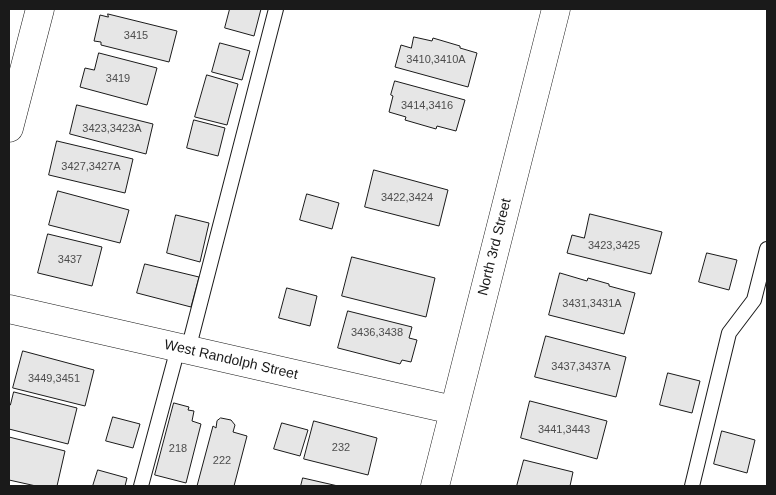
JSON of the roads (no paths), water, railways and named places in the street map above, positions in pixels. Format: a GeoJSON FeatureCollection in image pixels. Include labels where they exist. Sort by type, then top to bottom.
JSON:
{"type":"FeatureCollection","features":[{"type":"Feature","properties":{"kind":"street"},"geometry":{"type":"LineString","coordinates":[[9,128],[40,9]]}},
{"type":"Feature","properties":{"kind":"street","name":"North 3rd Street"},"geometry":{"type":"LineString","coordinates":[[435,486],[556,9]]}},
{"type":"Feature","properties":{"kind":"street","name":"West Randolph Street"},"geometry":{"type":"LineString","coordinates":[[9,309],[453,410]]}},
{"type":"Feature","properties":{"kind":"lane"},"geometry":{"type":"LineString","coordinates":[[141,486],[183,349],[276,9]]}},
{"type":"Feature","properties":{"kind":"lane"},"geometry":{"type":"LineString","coordinates":[[692,486],[729,333],[754,300],[767,249]]}}]}
